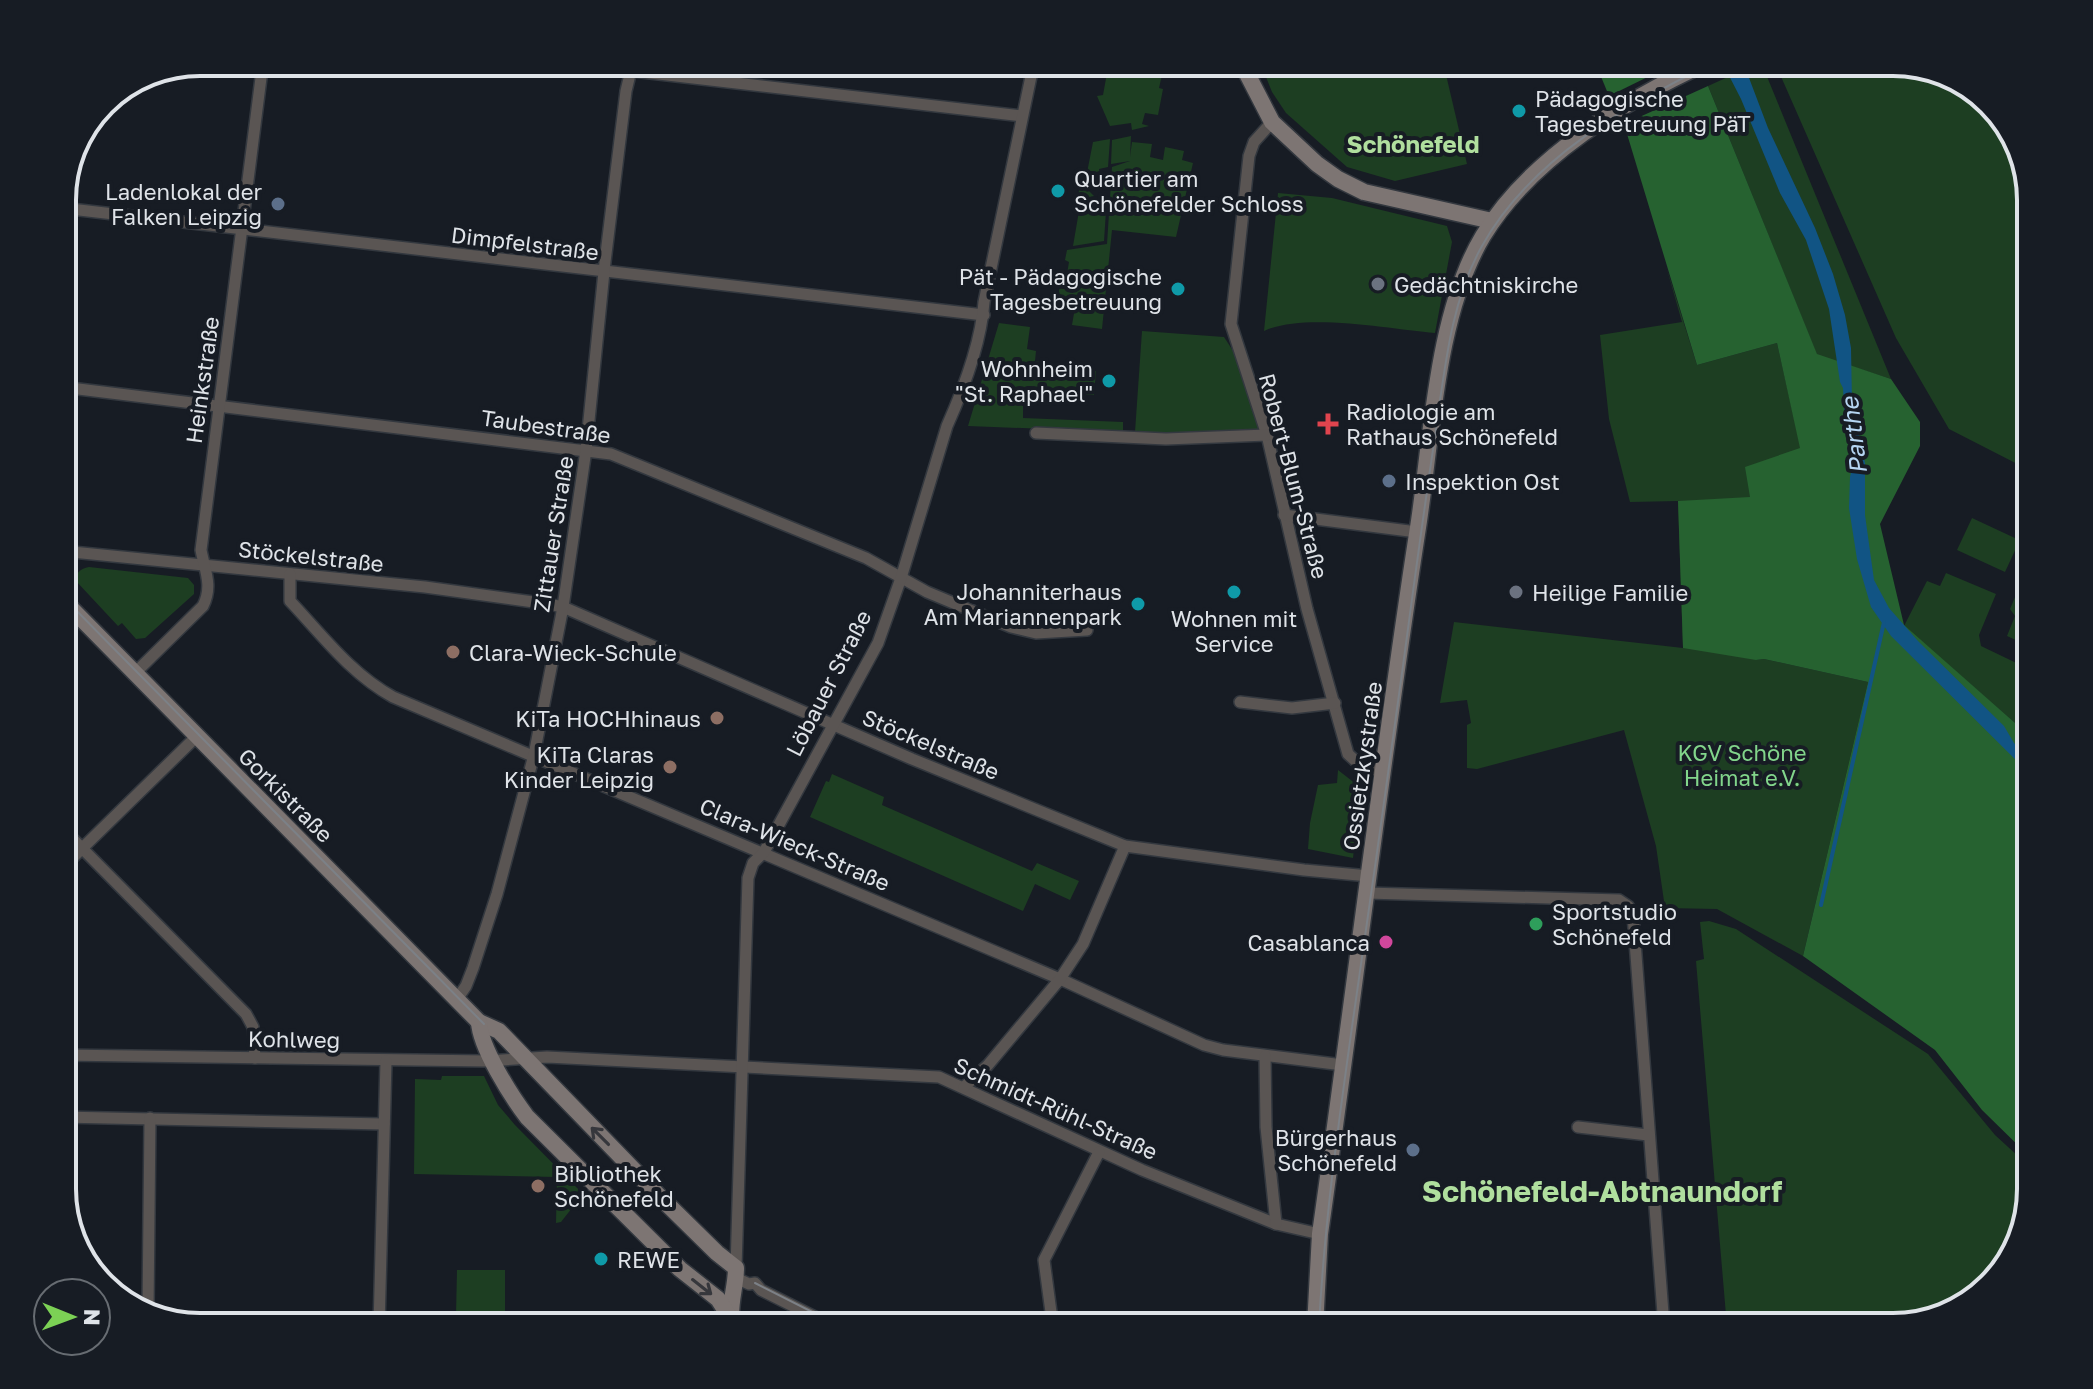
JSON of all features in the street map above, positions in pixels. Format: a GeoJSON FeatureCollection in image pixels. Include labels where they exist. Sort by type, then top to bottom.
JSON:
{"type":"FeatureCollection","features":[{"type":"Feature","properties":{"kind":"main road"},"geometry":{"type":"LineString","coordinates":[[1248,76],[1272,122],[1338,179],[1364,192],[1492,221]]}},
{"type":"Feature","properties":{"kind":"main road","name":"Ossietzkystraße"},"geometry":{"type":"LineString","coordinates":[[1316,1313],[1320,1234],[1417,532],[1451,322],[1465,272],[1492,221],[1515,193],[1596,125],[1680,76]]}},
{"type":"Feature","properties":{"kind":"main road","name":"Gorkistraße"},"geometry":{"type":"LineString","coordinates":[[76,613],[479,1022],[499,1031],[526,1057],[553,1089],[736,1273]]}},
{"type":"Feature","properties":{"kind":"main road","name":"Gorkistraße"},"geometry":{"type":"LineString","coordinates":[[479,1022],[480,1035],[513,1099],[527,1117],[680,1269],[718,1299],[726,1313]]}},
{"type":"Feature","properties":{"kind":"main road","name":"Löbauer Straße"},"geometry":{"type":"LineString","coordinates":[[731,1313],[736,1273]]}},
{"type":"Feature","properties":{"kind":"street","name":"Heinkstraße"},"geometry":{"type":"LineString","coordinates":[[135,673],[203,606],[209,595],[209,581],[201,550],[261,76]]}},
{"type":"Feature","properties":{"kind":"street","name":"Zittauer Straße"},"geometry":{"type":"LineString","coordinates":[[457,999],[470,977],[490,918],[534,755],[563,607],[586,450],[604,272],[630,76]]}},
{"type":"Feature","properties":{"kind":"street"},"geometry":{"type":"LineString","coordinates":[[704,76],[1022,116]]}},
{"type":"Feature","properties":{"kind":"street","name":"Löbauer Straße"},"geometry":{"type":"LineString","coordinates":[[736,1273],[748,878],[753,863],[764,852],[878,643],[901,578],[984,315],[984,302],[1031,76]]}},
{"type":"Feature","properties":{"kind":"street","name":"Robert-Blum-Straße"},"geometry":{"type":"LineString","coordinates":[[1272,122],[1254,142],[1249,156],[1231,324],[1267,435],[1307,609],[1348,754],[1360,765],[1384,773]]}},
{"type":"Feature","properties":{"kind":"street","name":"Dimpfelstraße"},"geometry":{"type":"LineString","coordinates":[[76,210],[984,315]]}},
{"type":"Feature","properties":{"kind":"street","name":"Taubestraße"},"geometry":{"type":"LineString","coordinates":[[76,389],[586,450],[622,458],[866,558],[927,592],[1011,627],[1036,633],[1087,630]]}},
{"type":"Feature","properties":{"kind":"street"},"geometry":{"type":"LineString","coordinates":[[1036,433],[1166,439],[1267,435]]}},
{"type":"Feature","properties":{"kind":"street"},"geometry":{"type":"LineString","coordinates":[[1284,515],[1417,532]]}},
{"type":"Feature","properties":{"kind":"street","name":"Stöckelstraße"},"geometry":{"type":"LineString","coordinates":[[76,552],[491,595],[563,607],[998,795],[1125,846],[1369,876]]}},
{"type":"Feature","properties":{"kind":"street","name":"Clara-Wieck-Straße"},"geometry":{"type":"LineString","coordinates":[[290,574],[290,601],[352,668],[393,697],[1060,979],[1204,1045],[1343,1065]]}},
{"type":"Feature","properties":{"kind":"street"},"geometry":{"type":"LineString","coordinates":[[1240,702],[1292,708],[1335,703]]}},
{"type":"Feature","properties":{"kind":"street"},"geometry":{"type":"LineString","coordinates":[[76,854],[197,736]]}},
{"type":"Feature","properties":{"kind":"street"},"geometry":{"type":"LineString","coordinates":[[76,842],[246,1014],[253,1027],[255,1058]]}},
{"type":"Feature","properties":{"kind":"street"},"geometry":{"type":"LineString","coordinates":[[964,1087],[988,1065],[1060,979],[1083,944],[1125,846]]}},
{"type":"Feature","properties":{"kind":"street"},"geometry":{"type":"LineString","coordinates":[[1367,893],[1619,900],[1628,906],[1633,915],[1663,1313]]}},
{"type":"Feature","properties":{"kind":"street","name":"Kohlweg"},"geometry":{"type":"LineString","coordinates":[[76,1055],[386,1061],[494,1061],[526,1057]]}},
{"type":"Feature","properties":{"kind":"street"},"geometry":{"type":"LineString","coordinates":[[1265,1056],[1266,1127],[1276,1224]]}},
{"type":"Feature","properties":{"kind":"street","name":"Schmidt-Rühl-Straße"},"geometry":{"type":"LineString","coordinates":[[526,1057],[931,1076],[964,1087],[1002,1108],[1099,1152],[1276,1224],[1320,1234]]}},
{"type":"Feature","properties":{"kind":"street"},"geometry":{"type":"LineString","coordinates":[[379,1313],[386,1061]]}},
{"type":"Feature","properties":{"kind":"street"},"geometry":{"type":"LineString","coordinates":[[76,1117],[384,1124]]}},
{"type":"Feature","properties":{"kind":"street"},"geometry":{"type":"LineString","coordinates":[[148,1301],[150,1118]]}},
{"type":"Feature","properties":{"kind":"street"},"geometry":{"type":"LineString","coordinates":[[1578,1127],[1648,1135]]}},
{"type":"Feature","properties":{"kind":"street"},"geometry":{"type":"LineString","coordinates":[[1051,1313],[1044,1260],[1099,1152]]}},
{"type":"Feature","properties":{"kind":"street","name":"Gorkistraße"},"geometry":{"type":"LineString","coordinates":[[736,1273],[749,1284],[755,1283],[761,1290],[807,1313]]}},
{"type":"Feature","properties":{"kind":"green space"},"geometry":{"type":"Polygon","coordinates":[[[1106,76],[1162,76],[1159,88],[1163,89],[1158,115],[1145,113],[1142,124],[1149,126],[1132,130],[1131,123],[1110,126],[1097,96],[1103,95],[1106,76]]]}},
{"type":"Feature","properties":{"kind":"green space"},"geometry":{"type":"Polygon","coordinates":[[[1266,76],[1446,76],[1467,164],[1395,181],[1347,167],[1286,113],[1266,76]]]}},
{"type":"Feature","properties":{"kind":"green space"},"geometry":{"type":"Polygon","coordinates":[[[1601,76],[1650,76],[1609,96],[1601,76]]]}},
{"type":"Feature","properties":{"kind":"green space"},"geometry":{"type":"Polygon","coordinates":[[[1730,76],[1767,76],[1891,379],[1817,355],[1708,86],[1730,76]]]}},
{"type":"Feature","properties":{"kind":"green space"},"geometry":{"type":"Polygon","coordinates":[[[1781,76],[1893,76],[1941,85],[1962,97],[1986,118],[2008,152],[2017,200],[2017,464],[1949,429],[1896,338],[1781,76]]]}},
{"type":"Feature","properties":{"kind":"green space"},"geometry":{"type":"Polygon","coordinates":[[[1708,86],[1817,354],[1891,379],[1920,422],[1920,446],[1880,524],[1904,625],[2017,725],[2017,1144],[1982,1110],[1935,1050],[1803,956],[1868,682],[1764,659],[1683,648],[1678,501],[1750,497],[1745,467],[1800,448],[1777,343],[1697,365],[1624,124],[1708,86]]]}},
{"type":"Feature","properties":{"kind":"green space"},"geometry":{"type":"Polygon","coordinates":[[[1131,136],[1130,157],[1132,142],[1152,144],[1150,157],[1163,160],[1165,147],[1184,151],[1182,160],[1193,163],[1176,237],[1112,230],[1102,329],[1072,325],[1076,302],[1058,297],[1061,280],[1066,280],[1067,250],[1107,244],[1112,167],[1130,161],[1111,164],[1112,140],[1131,136]]]}},
{"type":"Feature","properties":{"kind":"green space"},"geometry":{"type":"Polygon","coordinates":[[[1110,139],[1108,167],[1099,169],[1101,181],[1091,187],[1085,183],[1093,142],[1110,139]]]}},
{"type":"Feature","properties":{"kind":"green space"},"geometry":{"type":"Polygon","coordinates":[[[1080,186],[1096,198],[1092,208],[1106,211],[1104,241],[1073,246],[1079,211],[1075,210],[1080,186]]]}},
{"type":"Feature","properties":{"kind":"green space"},"geometry":{"type":"Polygon","coordinates":[[[1278,193],[1332,198],[1447,226],[1452,242],[1435,333],[1324,322],[1281,325],[1264,331],[1278,193]]]}},
{"type":"Feature","properties":{"kind":"green space","name":"KGV Schöne Heimat e.V."},"geometry":{"type":"Polygon","coordinates":[[[1666,266],[1697,365],[1777,343],[1801,449],[1750,497],[1756,660],[1764,659],[1868,682],[1803,956],[1717,909],[1665,908],[1656,846],[1624,730],[1477,769],[1467,768],[1467,725],[1471,723],[1467,700],[1440,703],[1454,622],[1683,648],[1678,501],[1630,502],[1609,419],[1600,335],[1682,322],[1666,266]]]}},
{"type":"Feature","properties":{"kind":"green space"},"geometry":{"type":"Polygon","coordinates":[[[999,323],[1030,327],[1027,349],[1036,351],[1035,361],[1096,371],[1094,395],[1023,392],[1023,418],[1123,422],[1123,432],[968,426],[999,323]]]}},
{"type":"Feature","properties":{"kind":"green space"},"geometry":{"type":"Polygon","coordinates":[[[1142,331],[1224,337],[1237,357],[1260,429],[1188,434],[1135,432],[1142,331]]]}},
{"type":"Feature","properties":{"kind":"green space"},"geometry":{"type":"Polygon","coordinates":[[[1972,518],[2017,539],[2017,546],[2005,572],[1957,550],[1972,518]]]}},
{"type":"Feature","properties":{"kind":"green space"},"geometry":{"type":"Polygon","coordinates":[[[89,567],[188,578],[194,585],[194,594],[145,638],[136,639],[122,623],[118,626],[76,581],[79,571],[89,567]]]}},
{"type":"Feature","properties":{"kind":"green space"},"geometry":{"type":"Polygon","coordinates":[[[1946,573],[1996,594],[1979,635],[1981,646],[2017,663],[2017,725],[1904,626],[1927,581],[1940,586],[1946,573]]]}},
{"type":"Feature","properties":{"kind":"green space"},"geometry":{"type":"Polygon","coordinates":[[[2017,592],[2017,641],[2007,636],[2015,616],[2010,609],[2017,592]]]}},
{"type":"Feature","properties":{"kind":"green space"},"geometry":{"type":"Polygon","coordinates":[[[1338,770],[1361,788],[1353,858],[1308,849],[1318,785],[1337,783],[1338,770]]]}},
{"type":"Feature","properties":{"kind":"green space"},"geometry":{"type":"Polygon","coordinates":[[[832,774],[884,797],[882,805],[1032,871],[1037,863],[1079,881],[1070,900],[1035,884],[1023,911],[810,817],[832,774]]]}},
{"type":"Feature","properties":{"kind":"green space"},"geometry":{"type":"Polygon","coordinates":[[[1709,921],[1736,929],[1928,1054],[1995,1135],[2017,1155],[2016,1205],[2008,1237],[1986,1271],[1962,1292],[1917,1311],[1726,1313],[1696,961],[1704,959],[1700,922],[1709,921]]]}},
{"type":"Feature","properties":{"kind":"green space"},"geometry":{"type":"Polygon","coordinates":[[[442,1076],[484,1076],[498,1105],[583,1194],[561,1222],[556,1223],[557,1177],[414,1174],[415,1079],[441,1080],[442,1076]]]}},
{"type":"Feature","properties":{"kind":"green space"},"geometry":{"type":"Polygon","coordinates":[[[457,1270],[505,1270],[505,1313],[456,1313],[457,1270]]]}},
{"type":"Feature","properties":{"kind":"water","name":"Parthe"},"geometry":{"type":"Polygon","coordinates":[[[1729,76],[1748,76],[1768,128],[1815,228],[1845,315],[1851,348],[1852,402],[1865,463],[1865,515],[1874,580],[1889,608],[1918,641],[2004,726],[2017,746],[2017,761],[1891,636],[1871,607],[1857,559],[1849,508],[1853,464],[1829,309],[1806,240],[1780,193],[1729,76]]]}},
{"type":"Feature","properties":{"kind":"waterway"},"geometry":{"type":"LineString","coordinates":[[1821,905],[1884,622]]}},
{"type":"Feature","properties":{"kind":"tram line"},"geometry":{"type":"LineString","coordinates":[[1320,1313],[1328,1214],[1347,1064],[1445,367],[1462,292],[1482,246],[1502,215],[1554,160],[1616,116],[1688,76]]}},
{"type":"Feature","properties":{"kind":"tram line"},"geometry":{"type":"LineString","coordinates":[[76,610],[484,1024]]}},
{"type":"Feature","properties":{"kind":"tram line"},"geometry":{"type":"LineString","coordinates":[[755,1283],[814,1313]]}},
{"type":"Feature","properties":{"kind":"place","name":"Pädagogische Tagesbetreuung PäT"},"geometry":{"type":"Point","coordinates":[1519,111]}},
{"type":"Feature","properties":{"kind":"place","name":"Quartier am Schönefelder Schloss"},"geometry":{"type":"Point","coordinates":[1058,191]}},
{"type":"Feature","properties":{"kind":"place","name":"Ladenlokal der Falken Leipzig"},"geometry":{"type":"Point","coordinates":[278,204]}},
{"type":"Feature","properties":{"kind":"place","name":"Gedächtniskirche"},"geometry":{"type":"Point","coordinates":[1378,284]}},
{"type":"Feature","properties":{"kind":"place","name":"Pät - Pädagogische Tagesbetreuung"},"geometry":{"type":"Point","coordinates":[1178,289]}},
{"type":"Feature","properties":{"kind":"place","name":"Wohnheim \"St. Raphael\""},"geometry":{"type":"Point","coordinates":[1109,381]}},
{"type":"Feature","properties":{"kind":"place","name":"Radiologie am Rathaus Schönefeld"},"geometry":{"type":"Point","coordinates":[1328,424]}},
{"type":"Feature","properties":{"kind":"place","name":"Inspektion Ost"},"geometry":{"type":"Point","coordinates":[1389,481]}},
{"type":"Feature","properties":{"kind":"place","name":"Wohnen mit Service"},"geometry":{"type":"Point","coordinates":[1234,592]}},
{"type":"Feature","properties":{"kind":"place","name":"Heilige Familie"},"geometry":{"type":"Point","coordinates":[1516,592]}},
{"type":"Feature","properties":{"kind":"place","name":"Johanniterhaus Am Mariannenpark"},"geometry":{"type":"Point","coordinates":[1138,604]}},
{"type":"Feature","properties":{"kind":"place","name":"Clara-Wieck-Schule"},"geometry":{"type":"Point","coordinates":[453,652]}},
{"type":"Feature","properties":{"kind":"place","name":"KiTa HOCHhinaus"},"geometry":{"type":"Point","coordinates":[717,718]}},
{"type":"Feature","properties":{"kind":"place","name":"KiTa Claras Kinder Leipzig"},"geometry":{"type":"Point","coordinates":[670,767]}},
{"type":"Feature","properties":{"kind":"place","name":"Sportstudio Schönefeld"},"geometry":{"type":"Point","coordinates":[1536,924]}},
{"type":"Feature","properties":{"kind":"place","name":"Casablanca"},"geometry":{"type":"Point","coordinates":[1386,942]}},
{"type":"Feature","properties":{"kind":"place","name":"Bürgerhaus Schönefeld"},"geometry":{"type":"Point","coordinates":[1413,1150]}},
{"type":"Feature","properties":{"kind":"place","name":"Bibliothek Schönefeld"},"geometry":{"type":"Point","coordinates":[538,1186]}},
{"type":"Feature","properties":{"kind":"place","name":"REWE"},"geometry":{"type":"Point","coordinates":[601,1259]}},
{"type":"Feature","properties":{"kind":"district","name":"Schönefeld"},"geometry":{"type":"Point","coordinates":[1413,143]}},
{"type":"Feature","properties":{"kind":"district","name":"Schönefeld-Abtnaundorf"},"geometry":{"type":"Point","coordinates":[1602,1191]}}]}
